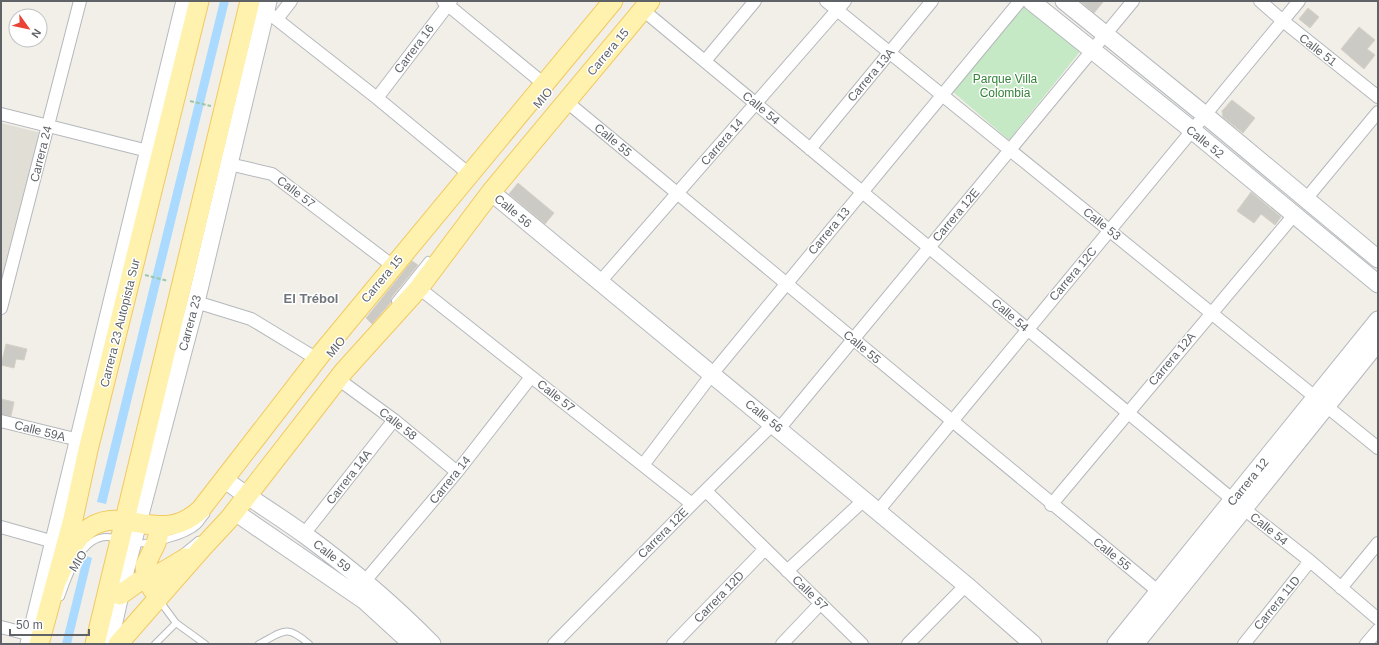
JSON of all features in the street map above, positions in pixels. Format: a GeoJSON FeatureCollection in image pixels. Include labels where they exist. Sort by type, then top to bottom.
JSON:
{"type":"FeatureCollection","features":[{"type":"Feature","properties":{"kind":"main road","name":"Carrera 23 Autopista Sur"},"geometry":{"type":"LineString","coordinates":[[33,641],[56,582],[72,519],[83,433],[102,398],[156,176],[182,102],[199,1]]}},
{"type":"Feature","properties":{"kind":"main road"},"geometry":{"type":"LineString","coordinates":[[120,595],[138,582],[132,571],[127,542],[250,1]]}},
{"type":"Feature","properties":{"kind":"main road","name":"Carrera 15"},"geometry":{"type":"LineString","coordinates":[[203,541],[317,359],[613,1]]}},
{"type":"Feature","properties":{"kind":"main road","name":"Carrera 15"},"geometry":{"type":"LineString","coordinates":[[56,582],[75,543],[83,534],[99,523],[111,520],[166,526],[179,524],[196,515],[201,510],[235,492],[337,373],[419,288],[489,188],[567,102],[647,6]]}},
{"type":"Feature","properties":{"kind":"main road"},"geometry":{"type":"LineString","coordinates":[[156,120],[182,102]]}},
{"type":"Feature","properties":{"kind":"main road"},"geometry":{"type":"LineString","coordinates":[[148,153],[156,176]]}},
{"type":"Feature","properties":{"kind":"main road"},"geometry":{"type":"LineString","coordinates":[[83,433],[102,398]]}},
{"type":"Feature","properties":{"kind":"main road"},"geometry":{"type":"LineString","coordinates":[[95,644],[132,571],[156,543],[160,530],[166,526]]}},
{"type":"Feature","properties":{"kind":"main road"},"geometry":{"type":"LineString","coordinates":[[132,571],[174,566],[203,541]]}},
{"type":"Feature","properties":{"kind":"main road"},"geometry":{"type":"LineString","coordinates":[[118,644],[158,598],[203,541]]}},
{"type":"Feature","properties":{"kind":"main road"},"geometry":{"type":"LineString","coordinates":[[132,571],[158,598]]}},
{"type":"Feature","properties":{"kind":"street","name":"Carrera 24"},"geometry":{"type":"LineString","coordinates":[[1,308],[80,1]]}},
{"type":"Feature","properties":{"kind":"street"},"geometry":{"type":"LineString","coordinates":[[1,627],[33,641],[54,542],[83,433],[185,1]]}},
{"type":"Feature","properties":{"kind":"street"},"geometry":{"type":"LineString","coordinates":[[291,1],[270,10],[469,174]]}},
{"type":"Feature","properties":{"kind":"street"},"geometry":{"type":"LineString","coordinates":[[705,61],[755,1]]}},
{"type":"Feature","properties":{"kind":"street","name":"Calle 53"},"geometry":{"type":"LineString","coordinates":[[826,1],[1378,448]]}},
{"type":"Feature","properties":{"kind":"street","name":"Carrera 14"},"geometry":{"type":"LineString","coordinates":[[599,283],[845,1]]}},
{"type":"Feature","properties":{"kind":"street","name":"Carrera 13A"},"geometry":{"type":"LineString","coordinates":[[810,149],[932,1]]}},
{"type":"Feature","properties":{"kind":"street","name":"Carrera 13"},"geometry":{"type":"LineString","coordinates":[[643,465],[712,374],[1020,1]]}},
{"type":"Feature","properties":{"kind":"street","name":"Calle 52"},"geometry":{"type":"LineString","coordinates":[[1031,1],[1192,130],[1378,284]]}},
{"type":"Feature","properties":{"kind":"street","name":"Calle 52"},"geometry":{"type":"LineString","coordinates":[[1064,1],[1205,115],[1378,259]]}},
{"type":"Feature","properties":{"kind":"street","name":"Carrera 12E"},"geometry":{"type":"LineString","coordinates":[[554,644],[692,504],[776,427],[853,340],[1133,1]]}},
{"type":"Feature","properties":{"kind":"street","name":"Calle 51"},"geometry":{"type":"LineString","coordinates":[[1260,1],[1378,97]]}},
{"type":"Feature","properties":{"kind":"street","name":"Carrera 12C"},"geometry":{"type":"LineString","coordinates":[[878,511],[1300,1]]}},
{"type":"Feature","properties":{"kind":"street"},"geometry":{"type":"LineString","coordinates":[[447,2],[544,84]]}},
{"type":"Feature","properties":{"kind":"street","name":"Carrera 16"},"geometry":{"type":"LineString","coordinates":[[377,98],[447,2]]}},
{"type":"Feature","properties":{"kind":"street","name":"Calle 54"},"geometry":{"type":"LineString","coordinates":[[647,6],[705,61],[755,104],[1128,413],[1310,561],[1378,619]]}},
{"type":"Feature","properties":{"kind":"street","name":"Carrera 23"},"geometry":{"type":"LineString","coordinates":[[131,522],[196,302],[229,164],[270,10]]}},
{"type":"Feature","properties":{"kind":"street","name":"Calle 55"},"geometry":{"type":"LineString","coordinates":[[567,102],[1158,592]]}},
{"type":"Feature","properties":{"kind":"street"},"geometry":{"type":"LineString","coordinates":[[1306,199],[1378,112]]}},
{"type":"Feature","properties":{"kind":"street"},"geometry":{"type":"LineString","coordinates":[[1,114],[148,153]]}},
{"type":"Feature","properties":{"kind":"street","name":"Calle 57"},"geometry":{"type":"LineString","coordinates":[[229,164],[272,174],[393,266]]}},
{"type":"Feature","properties":{"kind":"street","name":"Calle 56"},"geometry":{"type":"LineString","coordinates":[[489,188],[599,283],[712,374],[966,584],[1033,644]]}},
{"type":"Feature","properties":{"kind":"street","name":"Carrera 12A"},"geometry":{"type":"LineString","coordinates":[[1051,504],[1294,214]]}},
{"type":"Feature","properties":{"kind":"street","name":"Calle 57"},"geometry":{"type":"LineString","coordinates":[[419,288],[692,504]]}},
{"type":"Feature","properties":{"kind":"street"},"geometry":{"type":"LineString","coordinates":[[196,302],[250,319],[317,359]]}},
{"type":"Feature","properties":{"kind":"street","name":"Carrera 12"},"geometry":{"type":"LineString","coordinates":[[1135,644],[1239,504],[1321,402],[1378,320]]}},
{"type":"Feature","properties":{"kind":"street","name":"Carrera 12"},"geometry":{"type":"LineString","coordinates":[[1321,402],[1378,342]]}},
{"type":"Feature","properties":{"kind":"street","name":"Calle 58"},"geometry":{"type":"LineString","coordinates":[[337,373],[457,472]]}},
{"type":"Feature","properties":{"kind":"street","name":"Carrera 14"},"geometry":{"type":"LineString","coordinates":[[368,591],[531,376]]}},
{"type":"Feature","properties":{"kind":"street","name":"Carrera 14A"},"geometry":{"type":"LineString","coordinates":[[304,534],[394,420]]}},
{"type":"Feature","properties":{"kind":"street","name":"Calle 59A"},"geometry":{"type":"LineString","coordinates":[[1,421],[83,433]]}},
{"type":"Feature","properties":{"kind":"street","name":"Calle 57"},"geometry":{"type":"LineString","coordinates":[[706,491],[862,644]]}},
{"type":"Feature","properties":{"kind":"street","name":"Calle 59"},"geometry":{"type":"LineString","coordinates":[[235,492],[304,534],[368,591],[432,644]]}},
{"type":"Feature","properties":{"kind":"street","name":"Calle 59"},"geometry":{"type":"LineString","coordinates":[[235,492],[368,591],[412,644]]}},
{"type":"Feature","properties":{"kind":"street"},"geometry":{"type":"LineString","coordinates":[[787,571],[864,500]]}},
{"type":"Feature","properties":{"kind":"street","name":"Carrera 12"},"geometry":{"type":"LineString","coordinates":[[1116,644],[1158,592],[1239,504]]}},
{"type":"Feature","properties":{"kind":"street"},"geometry":{"type":"LineString","coordinates":[[1,528],[54,542]]}},
{"type":"Feature","properties":{"kind":"street"},"geometry":{"type":"LineString","coordinates":[[1341,588],[1378,543]]}},
{"type":"Feature","properties":{"kind":"street","name":"Carrera 12D"},"geometry":{"type":"LineString","coordinates":[[672,644],[765,549]]}},
{"type":"Feature","properties":{"kind":"street","name":"Carrera 11D"},"geometry":{"type":"LineString","coordinates":[[1244,644],[1310,561]]}},
{"type":"Feature","properties":{"kind":"street"},"geometry":{"type":"LineString","coordinates":[[908,644],[966,584]]}},
{"type":"Feature","properties":{"kind":"street"},"geometry":{"type":"LineString","coordinates":[[109,644],[120,595]]}},
{"type":"Feature","properties":{"kind":"street"},"geometry":{"type":"LineString","coordinates":[[782,644],[820,603]]}},
{"type":"Feature","properties":{"kind":"street"},"geometry":{"type":"LineString","coordinates":[[1366,644],[1378,630]]}},
{"type":"Feature","properties":{"kind":"lane"},"geometry":{"type":"LineString","coordinates":[[392,304],[432,256]]}},
{"type":"Feature","properties":{"kind":"lane"},"geometry":{"type":"LineString","coordinates":[[235,492],[274,426]]}},
{"type":"Feature","properties":{"kind":"lane","name":"MIO"},"geometry":{"type":"LineString","coordinates":[[60,600],[71,572],[86,547],[98,539],[108,537],[143,544],[156,543],[192,529],[198,525],[212,506]]}},
{"type":"Feature","properties":{"kind":"lane"},"geometry":{"type":"LineString","coordinates":[[168,560],[176,559],[203,541]]}},
{"type":"Feature","properties":{"kind":"lane"},"geometry":{"type":"LineString","coordinates":[[158,598],[176,623],[205,644]]}},
{"type":"Feature","properties":{"kind":"lane"},"geometry":{"type":"LineString","coordinates":[[155,644],[176,623]]}},
{"type":"Feature","properties":{"kind":"lane"},"geometry":{"type":"LineString","coordinates":[[259,644],[280,633],[289,631],[297,634],[309,644]]}},
{"type":"Feature","properties":{"kind":"path"},"geometry":{"type":"LineString","coordinates":[[182,102],[208,105]]}},
{"type":"Feature","properties":{"kind":"path"},"geometry":{"type":"LineString","coordinates":[[148,276],[167,281]]}},
{"type":"Feature","properties":{"kind":"shaded area"},"geometry":{"type":"Polygon","coordinates":[[[1,123],[41,133],[1,283],[1,123]]]}},
{"type":"Feature","properties":{"kind":"green space","name":"Parque Villa Colombia"},"geometry":{"type":"Polygon","coordinates":[[[1026,3],[1082,49],[1009,140],[952,91],[1026,3]]]}},
{"type":"Feature","properties":{"kind":"water"},"geometry":{"type":"Polygon","coordinates":[[[220,1],[229,1],[106,504],[97,502],[220,1]]]}},
{"type":"Feature","properties":{"kind":"water"},"geometry":{"type":"Polygon","coordinates":[[[84,555],[92,558],[71,644],[62,644],[84,555]]]}},
{"type":"Feature","properties":{"kind":"building"},"geometry":{"type":"Polygon","coordinates":[[[1080,1],[1104,1],[1094,13],[1080,1]]]}},
{"type":"Feature","properties":{"kind":"building"},"geometry":{"type":"Polygon","coordinates":[[[1308,8],[1319,17],[1310,28],[1299,19],[1308,8]]]}},
{"type":"Feature","properties":{"kind":"building"},"geometry":{"type":"Polygon","coordinates":[[[1359,27],[1375,40],[1367,49],[1375,55],[1364,69],[1341,49],[1359,27]]]}},
{"type":"Feature","properties":{"kind":"building"},"geometry":{"type":"Polygon","coordinates":[[[1232,100],[1255,118],[1243,133],[1223,117],[1222,111],[1232,100]]]}},
{"type":"Feature","properties":{"kind":"building"},"geometry":{"type":"Polygon","coordinates":[[[518,183],[554,213],[545,224],[509,194],[518,183]]]}},
{"type":"Feature","properties":{"kind":"building"},"geometry":{"type":"Polygon","coordinates":[[[1251,192],[1281,217],[1275,225],[1261,214],[1254,223],[1237,211],[1251,192]]]}},
{"type":"Feature","properties":{"kind":"building","name":"El Trébol"},"geometry":{"type":"Polygon","coordinates":[[[412,261],[418,265],[391,298],[391,302],[372,324],[366,318],[412,261]]]}},
{"type":"Feature","properties":{"kind":"building"},"geometry":{"type":"Polygon","coordinates":[[[6,344],[27,349],[24,360],[16,359],[14,368],[1,365],[6,344]]]}},
{"type":"Feature","properties":{"kind":"building"},"geometry":{"type":"Polygon","coordinates":[[[1,399],[14,402],[11,416],[1,414],[1,399]]]}},
{"type":"Feature","properties":{"kind":"district","name":"El Trébol"},"geometry":{"type":"Point","coordinates":[311,298]}}]}
